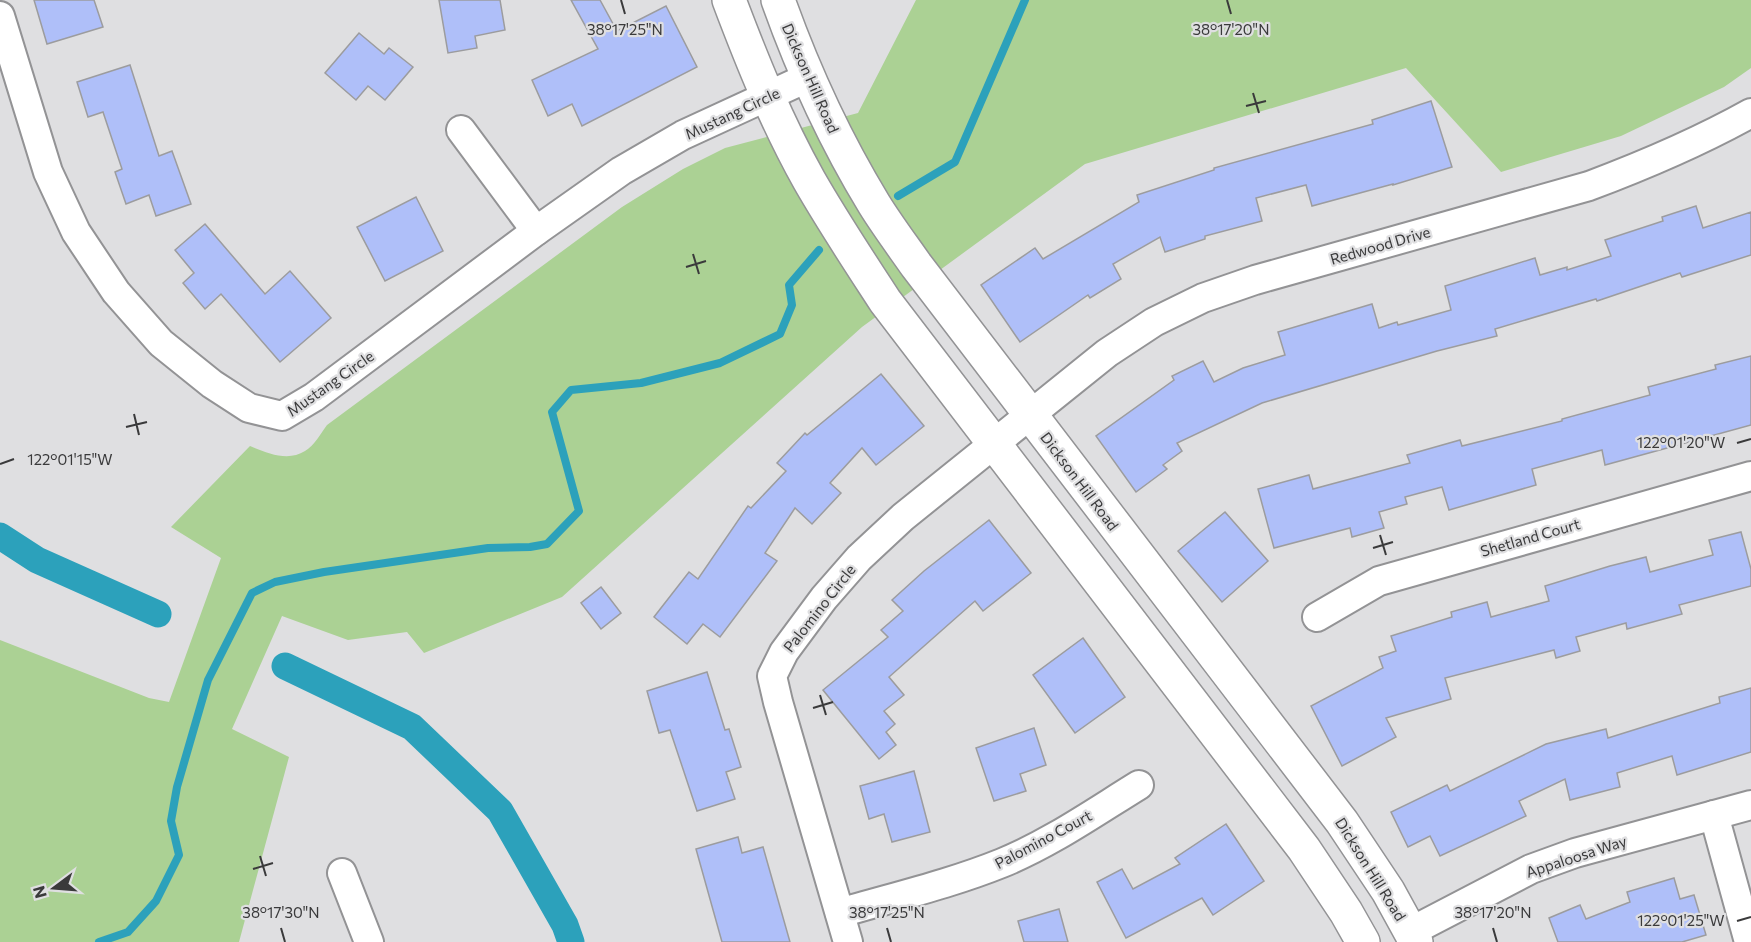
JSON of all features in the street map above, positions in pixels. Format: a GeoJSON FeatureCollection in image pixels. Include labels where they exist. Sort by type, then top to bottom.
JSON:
{"type":"FeatureCollection","features":[{"type":"Feature","properties":{"kind":"street"},"geometry":{"type":"LineString","coordinates":[[729,0],[786,137],[809,180],[885,301],[1304,849],[1363,942]]}},
{"type":"Feature","properties":{"kind":"street","name":"Dickson Hill Road"},"geometry":{"type":"LineString","coordinates":[[778,0],[809,77],[846,156],[875,206],[916,265],[1342,822],[1388,891],[1413,937]]}},
{"type":"Feature","properties":{"kind":"street","name":"Mustang Circle"},"geometry":{"type":"LineString","coordinates":[[0,16],[48,172],[76,232],[116,292],[161,343],[212,384],[249,408],[282,416],[314,397],[536,231],[621,171],[683,135],[809,77]]}},
{"type":"Feature","properties":{"kind":"street","name":"Redwood Drive"},"geometry":{"type":"LineString","coordinates":[[1030,414],[1107,353],[1154,322],[1203,298],[1254,280],[1589,186],[1695,143],[1751,113]]}},
{"type":"Feature","properties":{"kind":"street"},"geometry":{"type":"LineString","coordinates":[[461,130],[536,231]]}},
{"type":"Feature","properties":{"kind":"street","name":"Palomino Circle"},"geometry":{"type":"LineString","coordinates":[[848,942],[772,676],[791,643],[824,598],[859,558],[903,517],[1030,414]]}},
{"type":"Feature","properties":{"kind":"street","name":"Shetland Court"},"geometry":{"type":"LineString","coordinates":[[1317,617],[1379,581],[1751,476]]}},
{"type":"Feature","properties":{"kind":"street","name":"Palomino Court"},"geometry":{"type":"LineString","coordinates":[[840,913],[952,881],[1004,862],[1063,832],[1139,785]]}},
{"type":"Feature","properties":{"kind":"street","name":"Appaloosa Way"},"geometry":{"type":"LineString","coordinates":[[1413,937],[1531,868],[1575,853],[1751,805]]}},
{"type":"Feature","properties":{"kind":"street"},"geometry":{"type":"LineString","coordinates":[[1714,815],[1749,942]]}},
{"type":"Feature","properties":{"kind":"street"},"geometry":{"type":"LineString","coordinates":[[342,873],[369,942]]}},
{"type":"Feature","properties":{"kind":"green space"},"geometry":{"type":"Polygon","coordinates":[[[916,0],[1751,0],[1751,68],[1724,87],[1621,136],[1501,172],[1406,68],[1085,164],[862,327],[562,597],[424,653],[407,632],[348,640],[282,616],[232,729],[289,757],[239,942],[0,942],[0,640],[149,698],[169,702],[221,558],[171,527],[250,446],[270,454],[285,456],[305,451],[327,425],[622,207],[683,169],[725,148],[858,113],[916,0]]]}},
{"type":"Feature","properties":{"kind":"building"},"geometry":{"type":"Polygon","coordinates":[[[34,0],[94,0],[103,27],[47,44],[34,0]]]}},
{"type":"Feature","properties":{"kind":"building"},"geometry":{"type":"Polygon","coordinates":[[[439,0],[500,0],[505,30],[475,36],[477,48],[448,53],[439,0]]]}},
{"type":"Feature","properties":{"kind":"building"},"geometry":{"type":"Polygon","coordinates":[[[571,0],[600,0],[617,31],[666,6],[697,67],[582,126],[572,104],[548,116],[532,80],[598,49],[571,0]]]}},
{"type":"Feature","properties":{"kind":"building"},"geometry":{"type":"Polygon","coordinates":[[[359,33],[384,54],[389,48],[413,67],[385,100],[368,86],[356,100],[325,73],[359,33]]]}},
{"type":"Feature","properties":{"kind":"building"},"geometry":{"type":"Polygon","coordinates":[[[130,65],[159,156],[172,151],[191,204],[156,216],[149,195],[126,204],[115,172],[122,169],[103,112],[88,117],[77,82],[130,65]]]}},
{"type":"Feature","properties":{"kind":"building"},"geometry":{"type":"Polygon","coordinates":[[[1431,101],[1452,167],[1312,206],[1306,185],[1256,198],[1262,221],[1205,236],[1205,239],[1165,252],[1160,237],[1113,264],[1121,279],[1090,298],[1088,295],[1020,342],[981,285],[1035,248],[1043,259],[1139,202],[1137,195],[1214,170],[1214,168],[1373,124],[1372,120],[1431,101]]]}},
{"type":"Feature","properties":{"kind":"building"},"geometry":{"type":"Polygon","coordinates":[[[416,197],[443,251],[385,281],[357,227],[416,197]]]}},
{"type":"Feature","properties":{"kind":"building"},"geometry":{"type":"Polygon","coordinates":[[[1696,206],[1703,228],[1751,212],[1751,255],[1682,277],[1680,273],[1597,301],[1596,299],[1495,329],[1497,336],[1437,351],[1262,403],[1177,443],[1182,451],[1163,465],[1167,469],[1136,492],[1096,436],[1174,380],[1172,376],[1203,361],[1214,382],[1243,368],[1285,355],[1278,332],[1372,304],[1379,328],[1451,310],[1445,286],[1535,258],[1540,275],[1567,267],[1567,270],[1611,256],[1605,240],[1663,221],[1662,217],[1696,206]]]}},
{"type":"Feature","properties":{"kind":"building"},"geometry":{"type":"Polygon","coordinates":[[[205,224],[265,294],[290,271],[331,318],[280,362],[221,294],[205,309],[183,283],[194,273],[175,250],[205,224]]]}},
{"type":"Feature","properties":{"kind":"building"},"geometry":{"type":"Polygon","coordinates":[[[1751,356],[1751,425],[1605,465],[1602,450],[1532,469],[1536,485],[1449,510],[1442,487],[1405,497],[1407,504],[1379,512],[1384,528],[1352,537],[1350,528],[1274,548],[1258,489],[1309,475],[1313,489],[1410,463],[1407,455],[1460,440],[1462,446],[1562,421],[1562,419],[1650,395],[1648,387],[1716,369],[1715,365],[1751,356]]]}},
{"type":"Feature","properties":{"kind":"building"},"geometry":{"type":"Polygon","coordinates":[[[881,374],[924,426],[876,465],[862,448],[830,483],[841,493],[812,524],[795,508],[765,553],[777,561],[720,637],[703,624],[687,644],[654,617],[689,572],[698,579],[748,506],[751,508],[786,471],[777,463],[805,433],[807,435],[881,374]]]}},
{"type":"Feature","properties":{"kind":"building"},"geometry":{"type":"Polygon","coordinates":[[[1225,512],[1268,561],[1222,602],[1178,551],[1225,512]]]}},
{"type":"Feature","properties":{"kind":"building"},"geometry":{"type":"Polygon","coordinates":[[[989,520],[1031,573],[983,611],[975,601],[889,677],[904,695],[884,711],[895,724],[886,732],[896,745],[879,759],[823,690],[888,637],[881,630],[903,611],[892,600],[924,571],[989,520]]]}},
{"type":"Feature","properties":{"kind":"building"},"geometry":{"type":"Polygon","coordinates":[[[1741,532],[1751,569],[1751,586],[1679,605],[1682,614],[1627,629],[1626,623],[1576,637],[1580,651],[1556,658],[1554,650],[1445,678],[1451,699],[1386,718],[1396,737],[1342,766],[1311,706],[1383,668],[1379,657],[1396,651],[1391,636],[1452,617],[1451,612],[1487,602],[1491,617],[1549,601],[1545,586],[1610,566],[1646,557],[1650,572],[1713,555],[1709,540],[1741,532]]]}},
{"type":"Feature","properties":{"kind":"building"},"geometry":{"type":"Polygon","coordinates":[[[601,587],[621,613],[601,629],[581,603],[601,587]]]}},
{"type":"Feature","properties":{"kind":"building"},"geometry":{"type":"Polygon","coordinates":[[[1083,638],[1125,697],[1075,733],[1033,675],[1083,638]]]}},
{"type":"Feature","properties":{"kind":"building"},"geometry":{"type":"Polygon","coordinates":[[[707,672],[725,730],[729,729],[741,767],[726,772],[735,799],[697,811],[670,730],[659,733],[647,691],[707,672]]]}},
{"type":"Feature","properties":{"kind":"building"},"geometry":{"type":"Polygon","coordinates":[[[1751,688],[1751,752],[1677,775],[1672,756],[1617,773],[1620,787],[1570,800],[1565,779],[1519,801],[1526,816],[1440,856],[1430,836],[1408,847],[1391,812],[1447,785],[1450,791],[1546,744],[1606,729],[1608,738],[1720,703],[1719,697],[1751,688]]]}},
{"type":"Feature","properties":{"kind":"building"},"geometry":{"type":"Polygon","coordinates":[[[1034,728],[1046,765],[1020,774],[1026,791],[994,801],[976,748],[1034,728]]]}},
{"type":"Feature","properties":{"kind":"building"},"geometry":{"type":"Polygon","coordinates":[[[914,771],[930,832],[892,842],[884,814],[869,819],[860,786],[914,771]]]}},
{"type":"Feature","properties":{"kind":"building"},"geometry":{"type":"Polygon","coordinates":[[[1226,824],[1264,881],[1213,915],[1202,898],[1126,938],[1097,882],[1122,869],[1133,889],[1180,864],[1175,858],[1226,824]]]}},
{"type":"Feature","properties":{"kind":"building"},"geometry":{"type":"Polygon","coordinates":[[[738,837],[742,853],[763,847],[790,942],[722,942],[696,849],[738,837]]]}},
{"type":"Feature","properties":{"kind":"building"},"geometry":{"type":"Polygon","coordinates":[[[1674,878],[1680,899],[1694,895],[1706,935],[1682,942],[1558,942],[1549,918],[1580,905],[1586,919],[1630,902],[1627,892],[1674,878]]]}},
{"type":"Feature","properties":{"kind":"building"},"geometry":{"type":"Polygon","coordinates":[[[1059,909],[1068,942],[1024,942],[1018,921],[1059,909]]]}},
{"type":"Feature","properties":{"kind":"waterway"},"geometry":{"type":"LineString","coordinates":[[898,196],[955,162],[1025,0]]}},
{"type":"Feature","properties":{"kind":"waterway"},"geometry":{"type":"LineString","coordinates":[[99,942],[128,932],[156,901],[179,855],[171,821],[177,787],[208,680],[252,593],[275,582],[324,572],[488,548],[530,547],[547,544],[579,511],[552,412],[571,390],[641,383],[720,363],[780,334],[792,305],[789,285],[819,250]]}},
{"type":"Feature","properties":{"kind":"waterway"},"geometry":{"type":"LineString","coordinates":[[0,536],[37,560],[158,614]]}},
{"type":"Feature","properties":{"kind":"waterway"},"geometry":{"type":"LineString","coordinates":[[285,666],[412,727],[500,811],[565,925],[571,942]]}}]}
